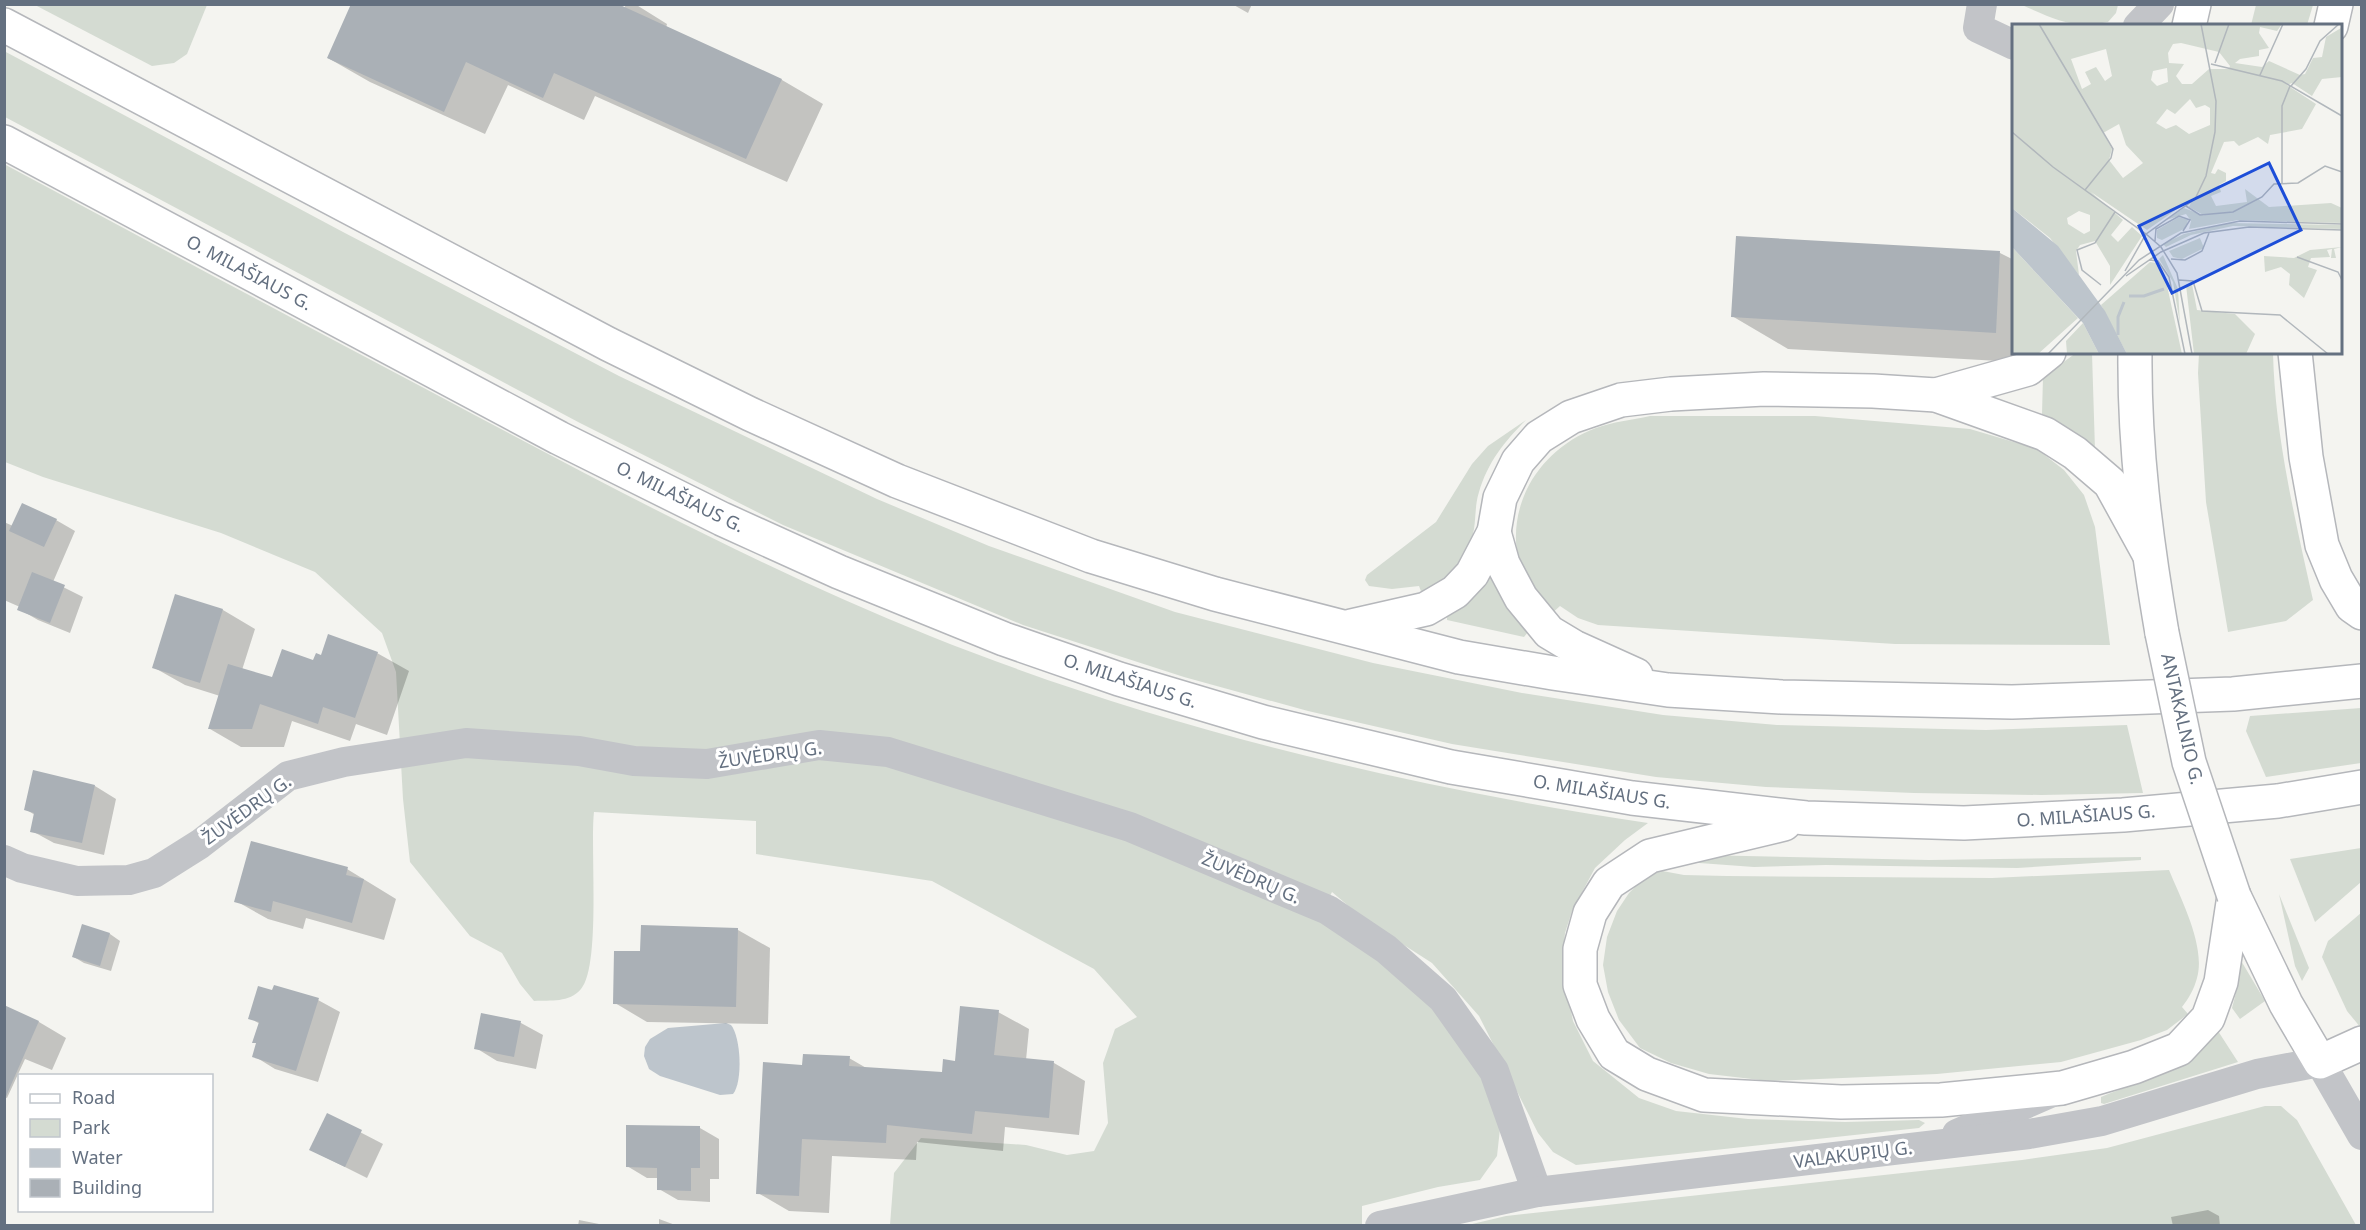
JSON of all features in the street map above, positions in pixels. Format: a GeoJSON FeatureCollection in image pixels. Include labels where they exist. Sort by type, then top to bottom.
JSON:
{"type":"FeatureCollection","features":[{"type":"Feature","properties":{"kind":"main road"},"geometry":{"type":"LineString","coordinates":[[2189,24],[2194,4]]}},
{"type":"Feature","properties":{"kind":"main road"},"geometry":{"type":"LineString","coordinates":[[2331,24],[2336,4]]}},
{"type":"Feature","properties":{"kind":"main road"},"geometry":{"type":"LineString","coordinates":[[4,24],[608,344],[750,414],[897,481],[1091,556],[1215,594],[1459,657],[1668,690],[1782,697],[2012,702],[2233,694],[2361,681]]}},
{"type":"Feature","properties":{"kind":"main road","name":"O. MILAŠIAUS G."},"geometry":{"type":"LineString","coordinates":[[4,142],[559,438],[722,519],[839,572],[1004,639],[1119,679],[1263,722],[1451,768],[1632,798],[1806,818],[1964,824],[2123,815],[2278,801],[2361,787]]}},
{"type":"Feature","properties":{"kind":"main road"},"geometry":{"type":"LineString","coordinates":[[1936,395],[2028,369],[2047,354]]}},
{"type":"Feature","properties":{"kind":"main road","name":"ANTAKALNIO G."},"geometry":{"type":"LineString","coordinates":[[2135,354],[2138,463],[2148,552],[2189,762],[2234,896],[2286,1004],[2320,1062]]}},
{"type":"Feature","properties":{"kind":"main road"},"geometry":{"type":"LineString","coordinates":[[2295,354],[2306,457],[2322,545],[2336,579],[2352,606],[2361,613]]}},
{"type":"Feature","properties":{"kind":"main road"},"geometry":{"type":"LineString","coordinates":[[1347,627],[1426,609],[1455,592],[1472,574],[1494,532],[1500,498],[1518,461],[1539,437],[1571,417],[1621,400],[1680,393],[1764,389],[1873,391],[1936,395],[2045,434],[2075,453],[2110,483],[2148,552]]}},
{"type":"Feature","properties":{"kind":"main road"},"geometry":{"type":"LineString","coordinates":[[1494,532],[1503,564],[1521,598],[1549,632],[1574,647],[1668,690]]}},
{"type":"Feature","properties":{"kind":"main road"},"geometry":{"type":"LineString","coordinates":[[1806,818],[1650,856],[1609,884],[1590,913],[1580,949],[1580,985],[1593,1019],[1614,1054],[1647,1074],[1704,1095],[1841,1102],[1941,1100],[2062,1088],[2134,1067],[2179,1049],[2208,1018],[2221,982],[2234,896]]}},
{"type":"Feature","properties":{"kind":"main road"},"geometry":{"type":"LineString","coordinates":[[2320,1062],[2361,1043]]}},
{"type":"Feature","properties":{"kind":"street"},"geometry":{"type":"LineString","coordinates":[[1982,4],[1978,28],[2012,45]]}},
{"type":"Feature","properties":{"kind":"street"},"geometry":{"type":"LineString","coordinates":[[2140,24],[2159,4]]}},
{"type":"Feature","properties":{"kind":"street","name":"ŽUVĖDRŲ G."},"geometry":{"type":"LineString","coordinates":[[4,860],[22,868],[77,881],[129,880],[154,873],[200,844],[288,776],[344,762],[466,743],[579,752],[634,761],[707,764],[819,746],[888,752],[1130,827],[1328,910],[1386,949],[1443,999],[1494,1071],[1537,1192]]}},
{"type":"Feature","properties":{"kind":"street"},"geometry":{"type":"LineString","coordinates":[[2320,1062],[2361,1135]]}},
{"type":"Feature","properties":{"kind":"street","name":"VALAKUPIŲ G."},"geometry":{"type":"LineString","coordinates":[[1380,1226],[1537,1192],[2029,1134],[2102,1121],[2257,1074],[2320,1062]]}},
{"type":"Feature","properties":{"kind":"street"},"geometry":{"type":"LineString","coordinates":[[1927,1147],[2062,1088]]}},
{"type":"Feature","properties":{"kind":"green space"},"geometry":{"type":"Polygon","coordinates":[[[2256,4],[2313,5],[2307,24],[2251,24],[2256,4]]]}},
{"type":"Feature","properties":{"kind":"green space"},"geometry":{"type":"Polygon","coordinates":[[[35,5],[207,5],[187,54],[174,63],[152,66],[35,5]]]}},
{"type":"Feature","properties":{"kind":"green space"},"geometry":{"type":"Polygon","coordinates":[[[2022,5],[2118,5],[2116,13],[2108,22],[2084,24],[2054,18],[2022,5]]]}},
{"type":"Feature","properties":{"kind":"green space"},"geometry":{"type":"Polygon","coordinates":[[[4,51],[619,376],[877,499],[989,546],[1175,612],[1373,663],[1522,693],[1663,715],[1777,725],[1986,730],[2127,725],[2143,793],[2041,795],[1914,793],[1766,787],[1656,777],[1452,744],[1308,711],[1184,677],[1023,625],[783,525],[580,423],[5,117],[4,51]]]}},
{"type":"Feature","properties":{"kind":"green space"},"geometry":{"type":"Polygon","coordinates":[[[4,164],[621,492],[805,582],[930,636],[1105,699],[1283,750],[1465,791],[1648,823],[1625,840],[1595,868],[1572,911],[1565,933],[1562,967],[1573,1021],[1593,1061],[1639,1098],[1676,1111],[1748,1119],[1845,1122],[1919,1120],[1925,1123],[1919,1128],[1576,1165],[1553,1152],[1538,1133],[1479,1016],[1432,963],[1365,920],[1332,892],[1318,920],[1394,967],[1451,1023],[1488,1075],[1500,1129],[1497,1156],[1480,1180],[1438,1187],[1362,1206],[1362,1225],[890,1225],[894,1173],[921,1138],[1026,1145],[1067,1155],[1094,1151],[1108,1123],[1103,1063],[1115,1029],[1137,1017],[1094,969],[932,881],[756,854],[756,821],[594,812],[593,932],[587,976],[581,989],[571,997],[534,1001],[520,984],[502,953],[470,936],[410,862],[403,799],[396,672],[382,633],[315,572],[221,533],[43,477],[5,462],[4,164]]]}},
{"type":"Feature","properties":{"kind":"green space"},"geometry":{"type":"Polygon","coordinates":[[[2075,354],[2092,354],[2095,450],[2060,423],[2042,414],[2043,377],[2075,354]]]}},
{"type":"Feature","properties":{"kind":"green space"},"geometry":{"type":"Polygon","coordinates":[[[2199,354],[2273,354],[2282,446],[2313,600],[2286,621],[2228,632],[2206,502],[2198,373],[2199,354]]]}},
{"type":"Feature","properties":{"kind":"green space"},"geometry":{"type":"Polygon","coordinates":[[[1650,416],[1815,416],[1970,429],[2037,449],[2064,470],[2084,495],[2095,527],[2110,645],[1895,644],[1598,625],[1578,618],[1560,606],[1550,615],[1528,582],[1519,563],[1516,541],[1517,520],[1522,500],[1531,481],[1543,464],[1576,437],[1602,426],[1650,416]]]}},
{"type":"Feature","properties":{"kind":"green space"},"geometry":{"type":"Polygon","coordinates":[[[1526,420],[1504,445],[1487,471],[1478,497],[1471,541],[1456,568],[1441,582],[1422,594],[1419,586],[1392,589],[1369,586],[1365,580],[1367,575],[1436,522],[1472,464],[1488,446],[1526,420]]]}},
{"type":"Feature","properties":{"kind":"green space"},"geometry":{"type":"Polygon","coordinates":[[[1488,571],[1508,610],[1528,632],[1524,637],[1447,620],[1447,614],[1488,571]]]}},
{"type":"Feature","properties":{"kind":"green space"},"geometry":{"type":"Polygon","coordinates":[[[2361,708],[2361,763],[2266,777],[2246,731],[2250,716],[2361,708]]]}},
{"type":"Feature","properties":{"kind":"green space"},"geometry":{"type":"Polygon","coordinates":[[[2361,848],[2361,882],[2315,922],[2290,859],[2361,848]]]}},
{"type":"Feature","properties":{"kind":"green space"},"geometry":{"type":"Polygon","coordinates":[[[1700,855],[1929,860],[2141,857],[2141,860],[2017,868],[1826,865],[1754,867],[1672,861],[1700,855]]]}},
{"type":"Feature","properties":{"kind":"green space"},"geometry":{"type":"Polygon","coordinates":[[[1657,870],[1684,875],[1992,878],[2169,870],[2186,909],[2195,938],[2199,966],[2197,978],[2182,1007],[2188,1014],[2167,1030],[2141,1040],[2061,1062],[1937,1074],[1769,1081],[1709,1074],[1671,1063],[1640,1048],[1619,1020],[1608,992],[1603,965],[1607,937],[1617,911],[1629,893],[1644,878],[1657,870]]]}},
{"type":"Feature","properties":{"kind":"green space"},"geometry":{"type":"Polygon","coordinates":[[[2279,894],[2309,968],[2302,981],[2295,966],[2279,894]]]}},
{"type":"Feature","properties":{"kind":"green space"},"geometry":{"type":"Polygon","coordinates":[[[2361,913],[2361,1028],[2347,1011],[2322,957],[2328,941],[2361,913]]]}},
{"type":"Feature","properties":{"kind":"green space"},"geometry":{"type":"Polygon","coordinates":[[[2240,959],[2265,1001],[2240,1019],[2232,1008],[2238,985],[2240,959]]]}},
{"type":"Feature","properties":{"kind":"green space"},"geometry":{"type":"Polygon","coordinates":[[[2218,1031],[2238,1062],[2104,1104],[2101,1103],[2101,1097],[2179,1063],[2193,1054],[2218,1031]]]}},
{"type":"Feature","properties":{"kind":"green space"},"geometry":{"type":"Polygon","coordinates":[[[2265,1106],[2281,1106],[2297,1120],[2356,1225],[1468,1225],[1506,1216],[2022,1160],[2107,1148],[2265,1106]]]}},
{"type":"Feature","properties":{"kind":"water"},"geometry":{"type":"Polygon","coordinates":[[[726,1023],[731,1025],[734,1031],[739,1049],[738,1080],[733,1094],[720,1095],[660,1076],[649,1069],[644,1056],[645,1047],[650,1039],[668,1028],[726,1023]]]}},
{"type":"Feature","properties":{"kind":"building"},"geometry":{"type":"Polygon","coordinates":[[[351,4],[618,4],[782,79],[746,159],[554,73],[543,98],[466,62],[444,112],[327,58],[351,4]]]}},
{"type":"Feature","properties":{"kind":"building"},"geometry":{"type":"Polygon","coordinates":[[[1736,236],[2000,251],[1996,333],[1731,317],[1736,236]]]}},
{"type":"Feature","properties":{"kind":"building"},"geometry":{"type":"Polygon","coordinates":[[[22,503],[57,519],[44,547],[9,531],[22,503]]]}},
{"type":"Feature","properties":{"kind":"building"},"geometry":{"type":"Polygon","coordinates":[[[32,572],[65,585],[50,623],[17,610],[32,572]]]}},
{"type":"Feature","properties":{"kind":"building"},"geometry":{"type":"Polygon","coordinates":[[[175,594],[223,609],[200,683],[152,668],[175,594]]]}},
{"type":"Feature","properties":{"kind":"building"},"geometry":{"type":"Polygon","coordinates":[[[328,634],[378,652],[355,718],[323,707],[318,724],[260,704],[252,729],[208,729],[228,664],[272,677],[282,649],[313,660],[316,653],[321,655],[328,634]]]}},
{"type":"Feature","properties":{"kind":"building"},"geometry":{"type":"Polygon","coordinates":[[[33,770],[95,785],[82,843],[30,832],[34,813],[24,810],[33,770]]]}},
{"type":"Feature","properties":{"kind":"building"},"geometry":{"type":"Polygon","coordinates":[[[251,841],[348,867],[346,875],[364,879],[352,923],[273,901],[271,912],[234,902],[251,841]]]}},
{"type":"Feature","properties":{"kind":"building"},"geometry":{"type":"Polygon","coordinates":[[[82,924],[110,933],[100,966],[72,957],[82,924]]]}},
{"type":"Feature","properties":{"kind":"building"},"geometry":{"type":"Polygon","coordinates":[[[641,925],[738,928],[736,1007],[613,1004],[614,951],[640,951],[641,925]]]}},
{"type":"Feature","properties":{"kind":"building"},"geometry":{"type":"Polygon","coordinates":[[[274,985],[319,998],[296,1071],[252,1057],[256,1043],[252,1043],[259,1022],[248,1019],[258,986],[272,990],[274,985]]]}},
{"type":"Feature","properties":{"kind":"building"},"geometry":{"type":"Polygon","coordinates":[[[4,1005],[39,1021],[4,1101],[4,1005]]]}},
{"type":"Feature","properties":{"kind":"building"},"geometry":{"type":"Polygon","coordinates":[[[960,1006],[999,1010],[994,1055],[1054,1061],[1049,1118],[975,1111],[972,1134],[887,1125],[886,1143],[802,1139],[799,1196],[756,1194],[763,1062],[802,1065],[803,1054],[850,1056],[849,1066],[942,1072],[943,1059],[955,1061],[960,1006]]]}},
{"type":"Feature","properties":{"kind":"building"},"geometry":{"type":"Polygon","coordinates":[[[481,1013],[521,1021],[514,1057],[474,1049],[481,1013]]]}},
{"type":"Feature","properties":{"kind":"building"},"geometry":{"type":"Polygon","coordinates":[[[327,1113],[362,1130],[345,1167],[309,1150],[327,1113]]]}},
{"type":"Feature","properties":{"kind":"building"},"geometry":{"type":"Polygon","coordinates":[[[626,1125],[700,1126],[700,1168],[691,1168],[691,1191],[657,1190],[657,1168],[626,1167],[626,1125]]]}}]}
